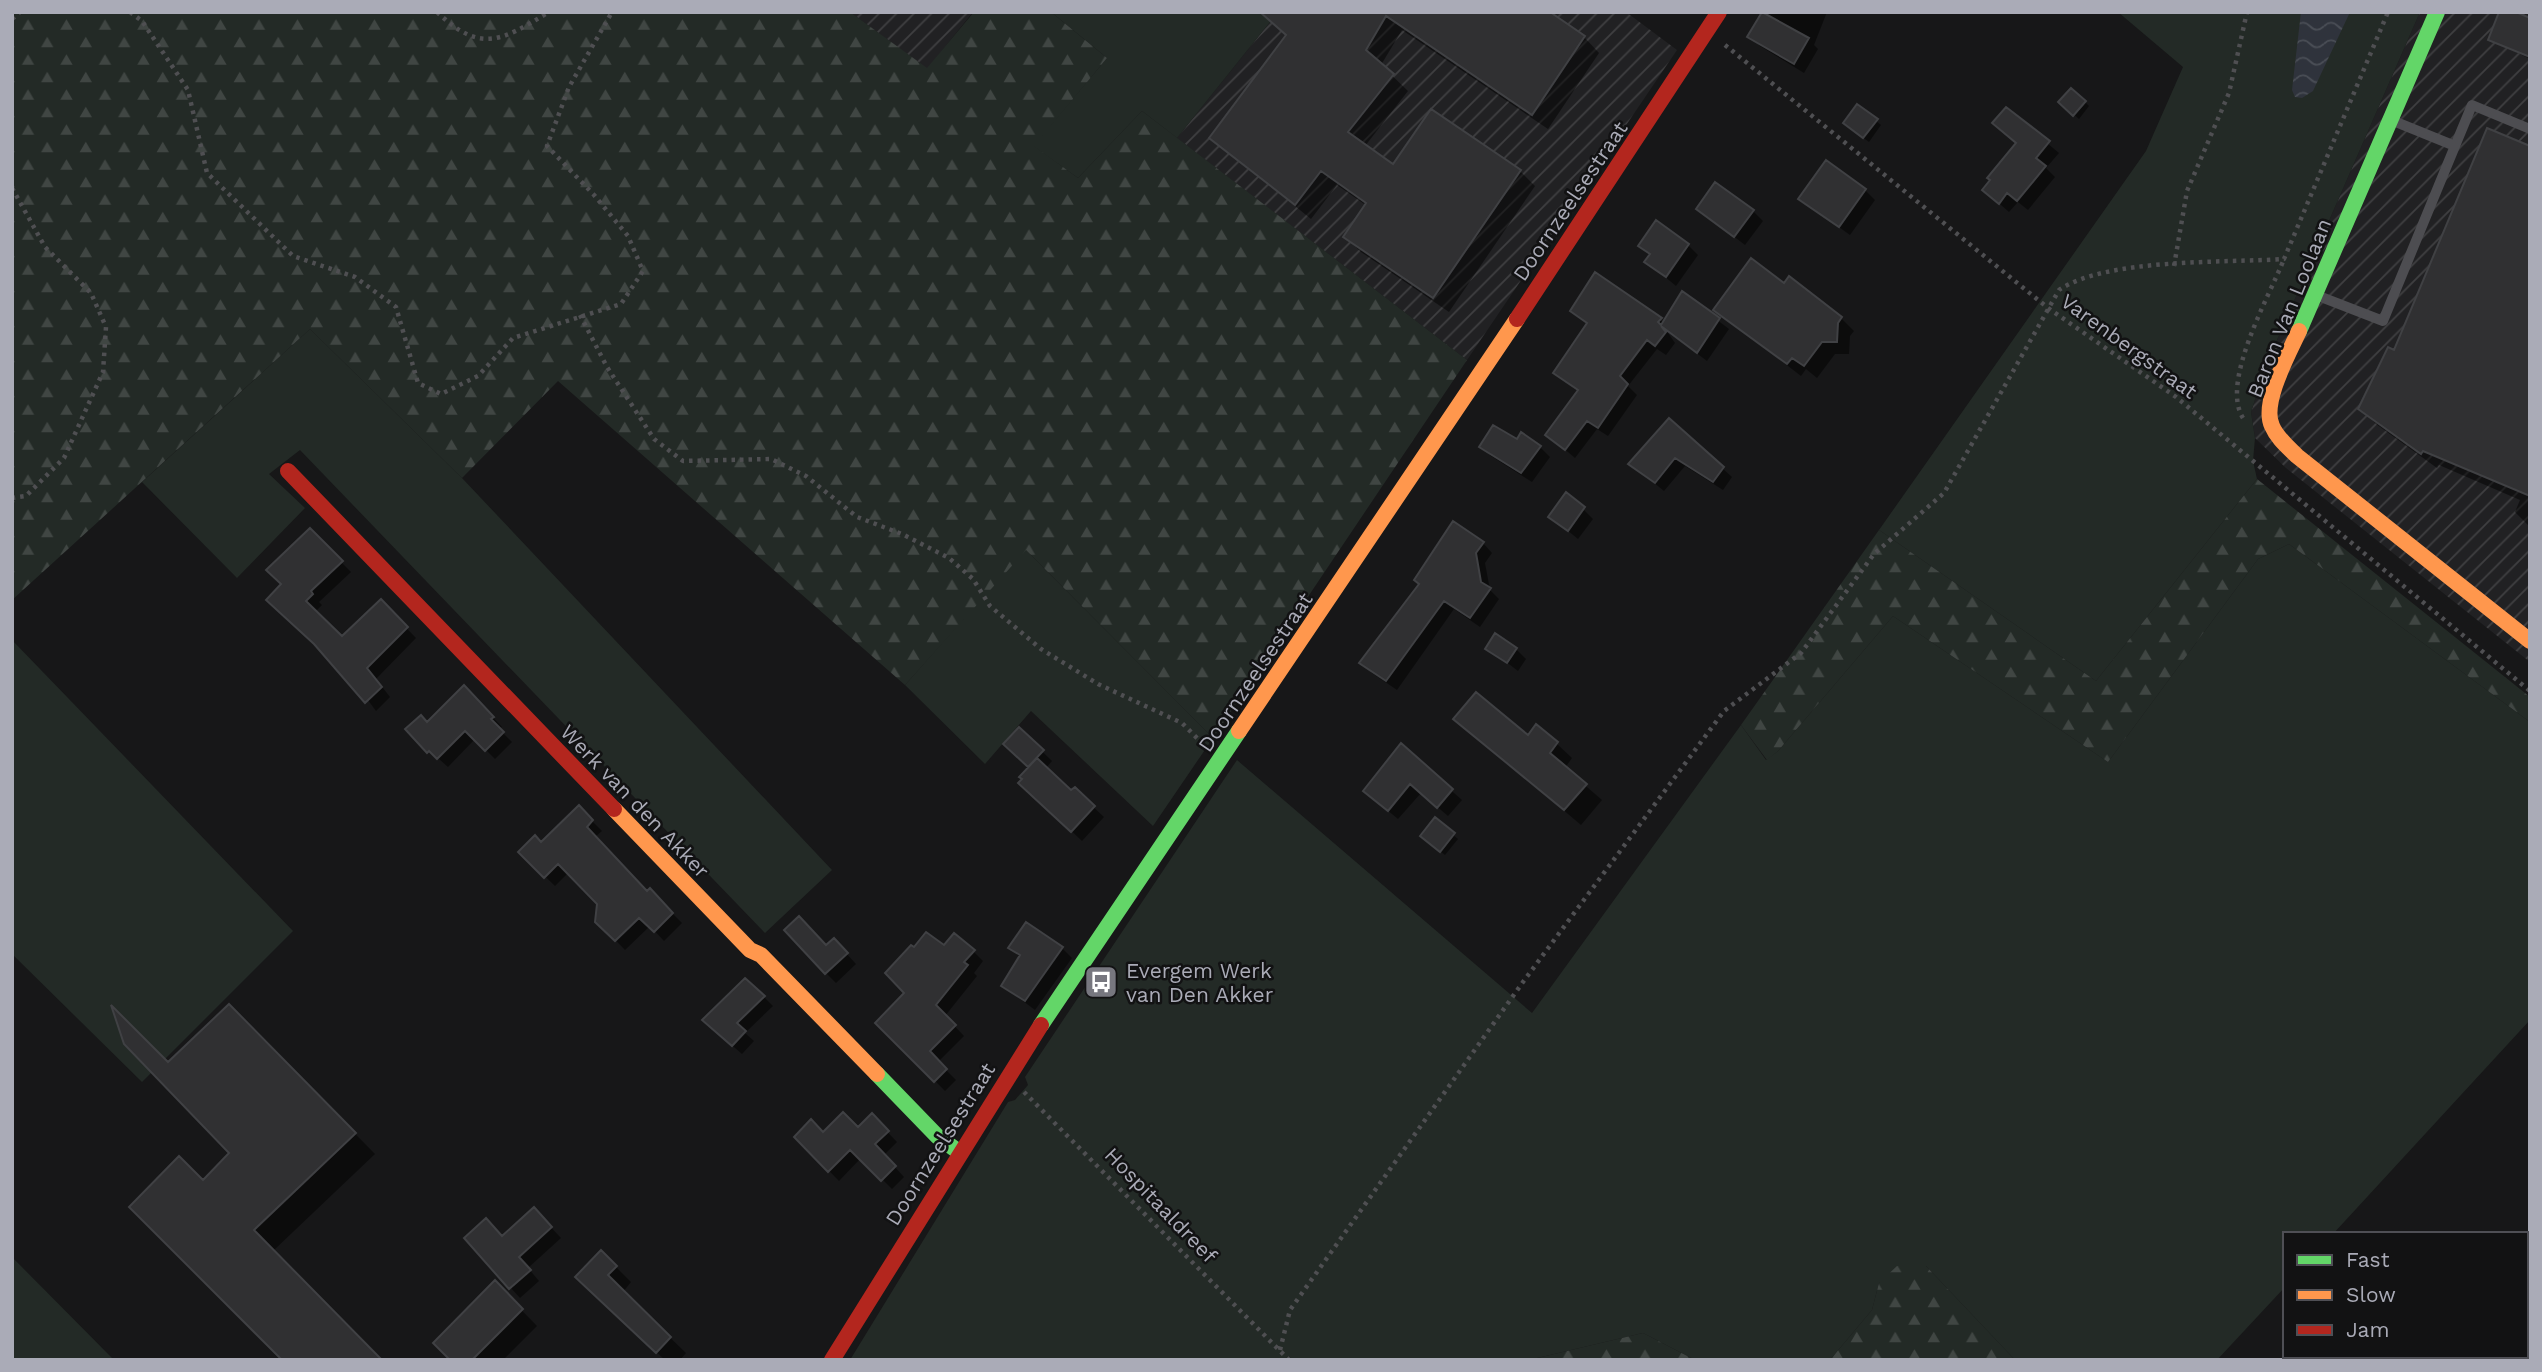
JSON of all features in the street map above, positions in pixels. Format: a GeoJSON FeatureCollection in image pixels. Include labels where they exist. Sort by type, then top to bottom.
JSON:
{"type":"FeatureCollection","features":[{"type":"Feature","properties":{"kind":"street","name":"Doornzeelsestraat"},"geometry":{"type":"LineString","coordinates":[[832,1360],[1005,1078],[1220,761],[1719,12]]}},
{"type":"Feature","properties":{"kind":"street","name":"Baron Van Loolaan"},"geometry":{"type":"LineString","coordinates":[[2272,433],[2267,412],[2282,369],[2437,12]]}},
{"type":"Feature","properties":{"kind":"street"},"geometry":{"type":"LineString","coordinates":[[2272,433],[2307,464],[2530,641]]}},
{"type":"Feature","properties":{"kind":"street","name":"Werk van den Akker"},"geometry":{"type":"LineString","coordinates":[[288,471],[740,941],[761,955],[937,1136],[959,1152]]}},
{"type":"Feature","properties":{"kind":"lane"},"geometry":{"type":"LineString","coordinates":[[2316,295],[2383,321],[2472,105],[2530,129]]}},
{"type":"Feature","properties":{"kind":"lane"},"geometry":{"type":"LineString","coordinates":[[2391,120],[2455,146]]}},
{"type":"Feature","properties":{"kind":"path"},"geometry":{"type":"LineString","coordinates":[[12,19],[20,12]]}},
{"type":"Feature","properties":{"kind":"path"},"geometry":{"type":"LineString","coordinates":[[130,12],[142,21],[188,90],[207,173],[292,256],[355,277],[396,307],[418,383],[441,394],[478,376],[513,338],[621,304],[643,271],[628,236],[594,195],[547,146],[569,87],[612,12]]}},
{"type":"Feature","properties":{"kind":"path"},"geometry":{"type":"LineString","coordinates":[[437,12],[458,32],[483,41],[522,29],[549,12]]}},
{"type":"Feature","properties":{"kind":"path"},"geometry":{"type":"LineString","coordinates":[[2174,265],[2186,191],[2229,93],[2246,12]]}},
{"type":"Feature","properties":{"kind":"path","name":"Baron Van Loolaan"},"geometry":{"type":"LineString","coordinates":[[1280,1350],[1290,1310],[1523,982],[1724,711],[1801,653],[1874,554],[1944,493],[2059,290],[2075,279],[2111,270],[2284,259],[2388,12]]}},
{"type":"Feature","properties":{"kind":"path","name":"Varenbergstraat"},"geometry":{"type":"LineString","coordinates":[[1707,33],[2048,308],[2176,397],[2530,691]]}},
{"type":"Feature","properties":{"kind":"path"},"geometry":{"type":"LineString","coordinates":[[12,188],[45,247],[91,293],[106,327],[103,372],[64,458],[26,496],[12,498]]}},
{"type":"Feature","properties":{"kind":"path"},"geometry":{"type":"LineString","coordinates":[[2272,433],[2255,438],[2236,408],[2238,370],[2284,259]]}},
{"type":"Feature","properties":{"kind":"path"},"geometry":{"type":"LineString","coordinates":[[580,315],[607,367],[654,439],[683,461],[771,459],[806,476],[857,517],[902,534],[949,558],[973,579],[990,606],[1041,649],[1098,684],[1182,723],[1220,761]]}},
{"type":"Feature","properties":{"kind":"path","name":"Hospitaaldreef"},"geometry":{"type":"LineString","coordinates":[[1005,1078],[1035,1099],[1289,1360]]}},
{"type":"Feature","properties":{"kind":"shaded area"},"geometry":{"type":"Polygon","coordinates":[[[850,12],[973,12],[927,69],[850,12]]]}},
{"type":"Feature","properties":{"kind":"shaded area"},"geometry":{"type":"Polygon","coordinates":[[[1278,12],[1626,12],[1677,50],[1467,360],[1177,138],[1278,12]]]}},
{"type":"Feature","properties":{"kind":"shaded area"},"geometry":{"type":"Polygon","coordinates":[[[2420,12],[2530,12],[2530,662],[2286,468],[2255,438],[2251,412],[2267,363],[2420,12]]]}},
{"type":"Feature","properties":{"kind":"green space"},"geometry":{"type":"Polygon","coordinates":[[[12,12],[850,12],[927,68],[974,12],[1051,12],[1107,58],[1034,146],[1078,178],[1142,111],[1467,360],[1213,738],[1026,550],[905,685],[558,381],[462,478],[310,329],[12,600],[12,12]]]}},
{"type":"Feature","properties":{"kind":"green space"},"geometry":{"type":"Polygon","coordinates":[[[1051,12],[1278,12],[1177,138],[1142,111],[1078,178],[1033,146],[1107,58],[1051,12]]]}},
{"type":"Feature","properties":{"kind":"green space"},"geometry":{"type":"Polygon","coordinates":[[[2118,12],[2420,12],[2267,363],[2251,412],[2255,438],[2253,461],[2257,479],[2096,681],[1879,530],[2146,151],[2183,67],[2118,12]]]}},
{"type":"Feature","properties":{"kind":"green space"},"geometry":{"type":"Polygon","coordinates":[[[310,329],[462,478],[832,870],[765,933],[300,450],[269,474],[305,508],[237,578],[142,482],[310,329]]]}},
{"type":"Feature","properties":{"kind":"green space"},"geometry":{"type":"Polygon","coordinates":[[[2257,479],[2530,697],[2530,722],[2289,544],[2258,559],[2108,762],[1893,616],[1778,751],[1767,760],[1741,725],[1879,530],[2096,681],[2257,479]]]}},
{"type":"Feature","properties":{"kind":"green space"},"geometry":{"type":"Polygon","coordinates":[[[2289,544],[2530,722],[2530,1020],[2335,1232],[2283,1232],[2283,1289],[2217,1360],[2015,1360],[1926,1266],[1879,1283],[1872,1310],[1830,1360],[1695,1360],[1643,1333],[1529,1360],[850,1360],[1008,1102],[1015,1100],[1028,1085],[1025,1077],[1237,760],[1532,1013],[1741,725],[1766,760],[1778,751],[1893,616],[2108,762],[2258,559],[2289,544]]]}},
{"type":"Feature","properties":{"kind":"green space"},"geometry":{"type":"Polygon","coordinates":[[[1025,549],[1213,738],[1153,826],[1031,711],[985,764],[905,685],[1025,549]]]}},
{"type":"Feature","properties":{"kind":"green space"},"geometry":{"type":"Polygon","coordinates":[[[12,640],[293,931],[142,1082],[12,954],[12,640]]]}},
{"type":"Feature","properties":{"kind":"green space"},"geometry":{"type":"Polygon","coordinates":[[[12,1257],[114,1360],[12,1360],[12,1257]]]}},
{"type":"Feature","properties":{"kind":"green space"},"geometry":{"type":"Polygon","coordinates":[[[1897,1266],[1926,1266],[2015,1360],[1830,1360],[1872,1310],[1879,1283],[1897,1266]]]}},
{"type":"Feature","properties":{"kind":"green space"},"geometry":{"type":"Polygon","coordinates":[[[1643,1333],[1695,1360],[1529,1360],[1643,1333]]]}},
{"type":"Feature","properties":{"kind":"water"},"geometry":{"type":"Polygon","coordinates":[[[2301,12],[2350,12],[2313,91],[2302,98],[2295,97],[2292,90],[2301,12]]]}},
{"type":"Feature","properties":{"kind":"building"},"geometry":{"type":"Polygon","coordinates":[[[1260,12],[1550,12],[1585,36],[1532,115],[1386,16],[1366,50],[1394,74],[1348,132],[1393,164],[1431,109],[1521,170],[1433,298],[1343,237],[1366,203],[1321,171],[1295,205],[1209,138],[1286,35],[1260,12]]]}},
{"type":"Feature","properties":{"kind":"building"},"geometry":{"type":"Polygon","coordinates":[[[1762,12],[1809,38],[1794,64],[1747,37],[1762,12]]]}},
{"type":"Feature","properties":{"kind":"building"},"geometry":{"type":"Polygon","coordinates":[[[2499,12],[2516,12],[2530,18],[2530,57],[2488,40],[2499,12]]]}},
{"type":"Feature","properties":{"kind":"building"},"geometry":{"type":"Polygon","coordinates":[[[2071,88],[2086,101],[2073,116],[2058,102],[2071,88]]]}},
{"type":"Feature","properties":{"kind":"building"},"geometry":{"type":"Polygon","coordinates":[[[1857,104],[1878,119],[1863,138],[1843,123],[1857,104]]]}},
{"type":"Feature","properties":{"kind":"building"},"geometry":{"type":"Polygon","coordinates":[[[2006,107],[2050,141],[2036,158],[2046,166],[2017,201],[2007,193],[1999,204],[1982,190],[1990,180],[1987,178],[2016,143],[1992,123],[2006,107]]]}},
{"type":"Feature","properties":{"kind":"building"},"geometry":{"type":"Polygon","coordinates":[[[2487,128],[2530,146],[2530,496],[2423,451],[2421,454],[2358,409],[2388,347],[2394,350],[2487,128]]]}},
{"type":"Feature","properties":{"kind":"building"},"geometry":{"type":"Polygon","coordinates":[[[1826,160],[1866,189],[1839,227],[1798,199],[1826,160]]]}},
{"type":"Feature","properties":{"kind":"building"},"geometry":{"type":"Polygon","coordinates":[[[1715,182],[1754,210],[1734,237],[1696,209],[1715,182]]]}},
{"type":"Feature","properties":{"kind":"building"},"geometry":{"type":"Polygon","coordinates":[[[1656,220],[1689,244],[1666,277],[1644,262],[1650,254],[1638,246],[1656,220]]]}},
{"type":"Feature","properties":{"kind":"building"},"geometry":{"type":"Polygon","coordinates":[[[1751,258],[1784,283],[1789,276],[1842,317],[1838,323],[1837,342],[1822,342],[1804,366],[1792,358],[1787,364],[1713,310],[1751,258]]]}},
{"type":"Feature","properties":{"kind":"building"},"geometry":{"type":"Polygon","coordinates":[[[1595,272],[1662,318],[1658,322],[1661,325],[1682,291],[1720,318],[1697,353],[1661,326],[1666,332],[1655,346],[1647,340],[1620,376],[1628,384],[1598,428],[1587,421],[1565,450],[1545,435],[1578,390],[1553,373],[1587,323],[1570,311],[1595,272]]]}},
{"type":"Feature","properties":{"kind":"building"},"geometry":{"type":"Polygon","coordinates":[[[1669,418],[1724,467],[1713,482],[1675,458],[1655,483],[1628,464],[1669,418]]]}},
{"type":"Feature","properties":{"kind":"building"},"geometry":{"type":"Polygon","coordinates":[[[1493,425],[1517,439],[1521,432],[1541,446],[1521,473],[1479,447],[1493,425]]]}},
{"type":"Feature","properties":{"kind":"building"},"geometry":{"type":"Polygon","coordinates":[[[1566,492],[1585,507],[1568,531],[1548,517],[1566,492]]]}},
{"type":"Feature","properties":{"kind":"building"},"geometry":{"type":"Polygon","coordinates":[[[1453,521],[1484,542],[1476,553],[1481,582],[1491,588],[1470,618],[1444,601],[1386,681],[1359,663],[1419,584],[1414,580],[1453,521]]]}},
{"type":"Feature","properties":{"kind":"building"},"geometry":{"type":"Polygon","coordinates":[[[310,528],[343,561],[311,591],[313,594],[306,601],[342,636],[381,599],[408,627],[367,668],[382,687],[365,703],[314,644],[266,600],[281,584],[266,570],[310,528]]]}},
{"type":"Feature","properties":{"kind":"building"},"geometry":{"type":"Polygon","coordinates":[[[1495,633],[1517,648],[1507,663],[1485,649],[1495,633]]]}},
{"type":"Feature","properties":{"kind":"building"},"geometry":{"type":"Polygon","coordinates":[[[464,685],[494,717],[491,719],[504,732],[485,751],[465,731],[437,759],[429,751],[427,753],[405,729],[421,715],[427,722],[464,685]]]}},
{"type":"Feature","properties":{"kind":"building"},"geometry":{"type":"Polygon","coordinates":[[[1476,692],[1528,735],[1536,724],[1558,742],[1550,753],[1587,784],[1564,810],[1453,719],[1476,692]]]}},
{"type":"Feature","properties":{"kind":"building"},"geometry":{"type":"Polygon","coordinates":[[[1019,727],[1044,750],[1028,767],[1003,744],[1019,727]]]}},
{"type":"Feature","properties":{"kind":"building"},"geometry":{"type":"Polygon","coordinates":[[[1401,743],[1453,789],[1437,808],[1410,784],[1388,811],[1363,791],[1401,743]]]}},
{"type":"Feature","properties":{"kind":"building"},"geometry":{"type":"Polygon","coordinates":[[[1037,758],[1071,790],[1075,787],[1095,806],[1071,832],[1018,783],[1022,779],[1019,777],[1037,758]]]}},
{"type":"Feature","properties":{"kind":"building"},"geometry":{"type":"Polygon","coordinates":[[[579,805],[593,820],[587,827],[647,891],[650,888],[673,913],[654,932],[639,918],[615,941],[595,922],[597,904],[558,864],[544,878],[518,852],[535,835],[541,842],[579,805]]]}},
{"type":"Feature","properties":{"kind":"building"},"geometry":{"type":"Polygon","coordinates":[[[1435,817],[1455,833],[1440,852],[1420,836],[1435,817]]]}},
{"type":"Feature","properties":{"kind":"building"},"geometry":{"type":"Polygon","coordinates":[[[799,916],[826,945],[834,938],[848,953],[825,974],[784,930],[799,916]]]}},
{"type":"Feature","properties":{"kind":"building"},"geometry":{"type":"Polygon","coordinates":[[[1026,922],[1063,947],[1025,1001],[1001,986],[1020,955],[1008,948],[1026,922]]]}},
{"type":"Feature","properties":{"kind":"building"},"geometry":{"type":"Polygon","coordinates":[[[926,932],[944,945],[954,933],[975,950],[964,962],[968,965],[936,1005],[956,1025],[930,1051],[947,1069],[934,1082],[875,1023],[904,993],[885,973],[911,945],[914,947],[926,932]]]}},
{"type":"Feature","properties":{"kind":"building"},"geometry":{"type":"Polygon","coordinates":[[[745,978],[765,996],[737,1023],[746,1031],[732,1046],[702,1020],[745,978]]]}},
{"type":"Feature","properties":{"kind":"building"},"geometry":{"type":"Polygon","coordinates":[[[229,1004],[356,1133],[254,1230],[382,1360],[282,1360],[129,1207],[179,1156],[203,1180],[229,1153],[124,1044],[111,1005],[168,1062],[229,1004]]]}},
{"type":"Feature","properties":{"kind":"building"},"geometry":{"type":"Polygon","coordinates":[[[843,1112],[858,1127],[872,1113],[889,1131],[875,1144],[896,1166],[881,1181],[850,1150],[828,1172],[794,1137],[811,1119],[823,1132],[843,1112]]]}},
{"type":"Feature","properties":{"kind":"building"},"geometry":{"type":"Polygon","coordinates":[[[534,1207],[552,1227],[519,1257],[531,1270],[509,1289],[464,1238],[486,1218],[502,1236],[534,1207]]]}},
{"type":"Feature","properties":{"kind":"building"},"geometry":{"type":"Polygon","coordinates":[[[601,1250],[617,1266],[608,1275],[671,1337],[656,1353],[575,1277],[601,1250]]]}},
{"type":"Feature","properties":{"kind":"building"},"geometry":{"type":"Polygon","coordinates":[[[495,1280],[523,1309],[472,1360],[450,1360],[433,1343],[495,1280]]]}},
{"type":"Feature","properties":{"kind":"traffic: fast"},"geometry":{"type":"LineString","coordinates":[[2299,331],[2437,12]]}},
{"type":"Feature","properties":{"kind":"traffic: fast"},"geometry":{"type":"LineString","coordinates":[[1041,1025],[1239,731]]}},
{"type":"Feature","properties":{"kind":"traffic: fast"},"geometry":{"type":"LineString","coordinates":[[877,1074],[937,1136],[959,1152]]}},
{"type":"Feature","properties":{"kind":"traffic: slow"},"geometry":{"type":"LineString","coordinates":[[1239,731],[1517,319]]}},
{"type":"Feature","properties":{"kind":"traffic: slow"},"geometry":{"type":"LineString","coordinates":[[2299,331],[2278,378],[2270,405],[2272,426],[2277,434],[2297,456],[2530,641]]}},
{"type":"Feature","properties":{"kind":"traffic: slow"},"geometry":{"type":"LineString","coordinates":[[614,809],[750,950],[761,955],[877,1074]]}},
{"type":"Feature","properties":{"kind":"traffic: jam"},"geometry":{"type":"LineString","coordinates":[[1517,319],[1719,12]]}},
{"type":"Feature","properties":{"kind":"traffic: jam"},"geometry":{"type":"LineString","coordinates":[[288,471],[614,809]]}},
{"type":"Feature","properties":{"kind":"traffic: jam"},"geometry":{"type":"LineString","coordinates":[[832,1360],[1041,1025]]}},
{"type":"Feature","properties":{"kind":"place","name":"Evergem Werk van Den Akker"},"geometry":{"type":"Point","coordinates":[1101,982]}}]}
